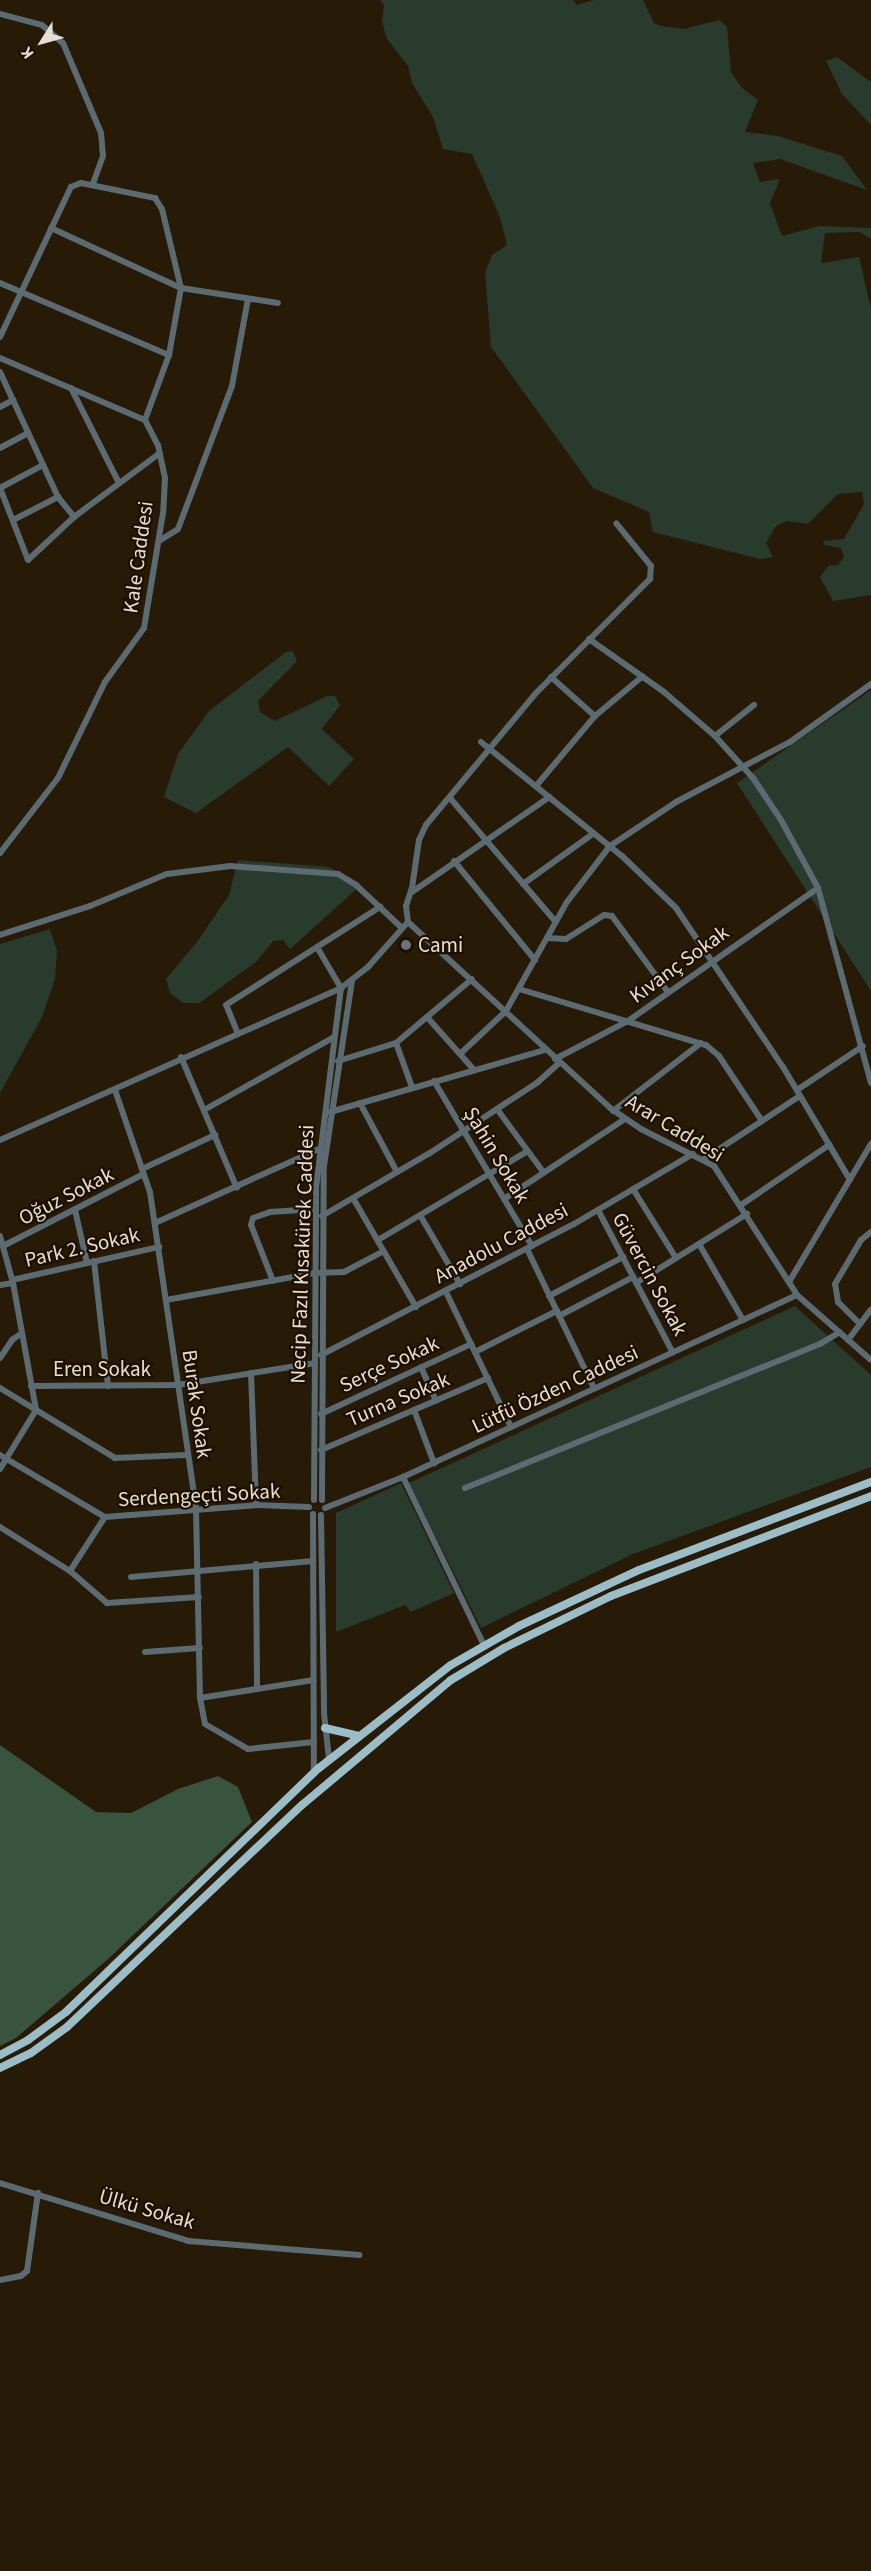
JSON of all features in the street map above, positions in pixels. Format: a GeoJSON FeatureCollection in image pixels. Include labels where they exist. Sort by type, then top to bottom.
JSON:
{"type":"FeatureCollection","features":[{"type":"Feature","properties":{"kind":"main road"},"geometry":{"type":"LineString","coordinates":[[0,2055],[37,2035],[76,2003],[329,1759],[451,1665],[484,1645],[639,1570],[871,1482]]}},
{"type":"Feature","properties":{"kind":"main road"},"geometry":{"type":"LineString","coordinates":[[0,2068],[36,2050],[67,2027],[323,1785],[439,1689],[504,1648],[622,1592],[871,1496]]}},
{"type":"Feature","properties":{"kind":"main road"},"geometry":{"type":"LineString","coordinates":[[326,1728],[359,1736]]}},
{"type":"Feature","properties":{"kind":"main road"},"geometry":{"type":"LineString","coordinates":[[329,1759],[339,1772]]}},
{"type":"Feature","properties":{"kind":"main road"},"geometry":{"type":"LineString","coordinates":[[314,1773],[323,1785]]}},
{"type":"Feature","properties":{"kind":"street"},"geometry":{"type":"LineString","coordinates":[[0,14],[42,25],[63,43],[101,133],[103,156],[93,184]]}},
{"type":"Feature","properties":{"kind":"street"},"geometry":{"type":"LineString","coordinates":[[0,337],[71,187],[81,183],[93,184],[157,200],[182,288],[169,355],[145,420],[0,358]]}},
{"type":"Feature","properties":{"kind":"street"},"geometry":{"type":"LineString","coordinates":[[51,228],[182,288],[278,303]]}},
{"type":"Feature","properties":{"kind":"street"},"geometry":{"type":"LineString","coordinates":[[0,283],[169,355]]}},
{"type":"Feature","properties":{"kind":"street"},"geometry":{"type":"LineString","coordinates":[[159,541],[178,529],[232,386],[248,299]]}},
{"type":"Feature","properties":{"kind":"street"},"geometry":{"type":"LineString","coordinates":[[0,372],[58,497],[74,517]]}},
{"type":"Feature","properties":{"kind":"street"},"geometry":{"type":"LineString","coordinates":[[71,388],[119,483]]}},
{"type":"Feature","properties":{"kind":"street"},"geometry":{"type":"LineString","coordinates":[[0,407],[13,400]]}},
{"type":"Feature","properties":{"kind":"street","name":"Kale Caddesi"},"geometry":{"type":"LineString","coordinates":[[0,853],[58,778],[105,682],[141,635],[149,614],[165,478],[160,453],[145,420]]}},
{"type":"Feature","properties":{"kind":"street"},"geometry":{"type":"LineString","coordinates":[[0,448],[28,433]]}},
{"type":"Feature","properties":{"kind":"street"},"geometry":{"type":"LineString","coordinates":[[43,465],[0,488],[28,560],[74,517],[160,453]]}},
{"type":"Feature","properties":{"kind":"street"},"geometry":{"type":"LineString","coordinates":[[13,520],[58,497]]}},
{"type":"Feature","properties":{"kind":"street"},"geometry":{"type":"LineString","coordinates":[[0,1140],[115,1090],[181,1057],[341,988],[352,981],[408,922],[405,906],[411,893],[421,834],[551,677],[652,576],[651,566],[616,523]]}},
{"type":"Feature","properties":{"kind":"street"},"geometry":{"type":"LineString","coordinates":[[589,639],[643,676],[716,736],[746,769],[781,820],[818,888],[871,1083]]}},
{"type":"Feature","properties":{"kind":"street"},"geometry":{"type":"LineString","coordinates":[[536,786],[595,716],[643,676]]}},
{"type":"Feature","properties":{"kind":"street"},"geometry":{"type":"LineString","coordinates":[[551,677],[595,716]]}},
{"type":"Feature","properties":{"kind":"street"},"geometry":{"type":"LineString","coordinates":[[460,1054],[506,1011],[577,888],[610,846],[676,802],[746,769],[812,728],[871,684]]}},
{"type":"Feature","properties":{"kind":"street"},"geometry":{"type":"LineString","coordinates":[[716,736],[754,705]]}},
{"type":"Feature","properties":{"kind":"street"},"geometry":{"type":"LineString","coordinates":[[481,742],[610,846],[676,908],[798,1093],[850,1180]]}},
{"type":"Feature","properties":{"kind":"street"},"geometry":{"type":"LineString","coordinates":[[411,893],[549,797]]}},
{"type":"Feature","properties":{"kind":"street"},"geometry":{"type":"LineString","coordinates":[[450,798],[556,922]]}},
{"type":"Feature","properties":{"kind":"street"},"geometry":{"type":"LineString","coordinates":[[522,884],[594,833]]}},
{"type":"Feature","properties":{"kind":"street"},"geometry":{"type":"LineString","coordinates":[[454,861],[535,960]]}},
{"type":"Feature","properties":{"kind":"street"},"geometry":{"type":"LineString","coordinates":[[0,935],[90,906],[158,877],[205,867],[332,872],[351,881],[402,928]]}},
{"type":"Feature","properties":{"kind":"street","name":"Kıvanç Sokak"},"geometry":{"type":"LineString","coordinates":[[322,1216],[464,1131],[497,1109],[557,1061],[628,1021],[711,960],[818,888]]}},
{"type":"Feature","properties":{"kind":"street"},"geometry":{"type":"LineString","coordinates":[[238,1034],[226,1005],[380,907]]}},
{"type":"Feature","properties":{"kind":"street"},"geometry":{"type":"LineString","coordinates":[[547,938],[566,939],[604,915],[612,916],[668,992]]}},
{"type":"Feature","properties":{"kind":"street","name":"Arar Caddesi"},"geometry":{"type":"LineString","coordinates":[[408,922],[613,1111],[704,1159],[718,1170],[797,1295],[871,1360]]}},
{"type":"Feature","properties":{"kind":"street"},"geometry":{"type":"LineString","coordinates":[[317,947],[341,988]]}},
{"type":"Feature","properties":{"kind":"street"},"geometry":{"type":"LineString","coordinates":[[338,1061],[396,1043],[472,980]]}},
{"type":"Feature","properties":{"kind":"street","name":"Necip Fazıl Kısakürek Caddesi"},"geometry":{"type":"LineString","coordinates":[[314,1500],[315,1363],[322,1216],[330,1112],[352,981]]}},
{"type":"Feature","properties":{"kind":"street","name":"Necip Fazıl Kısakürek Caddesi"},"geometry":{"type":"LineString","coordinates":[[322,1500],[321,1355],[316,1209],[319,1149],[341,988]]}},
{"type":"Feature","properties":{"kind":"street"},"geometry":{"type":"LineString","coordinates":[[519,989],[701,1043],[719,1056],[762,1121]]}},
{"type":"Feature","properties":{"kind":"street"},"geometry":{"type":"LineString","coordinates":[[427,1017],[474,1070]]}},
{"type":"Feature","properties":{"kind":"street"},"geometry":{"type":"LineString","coordinates":[[204,1110],[334,1037]]}},
{"type":"Feature","properties":{"kind":"street"},"geometry":{"type":"LineString","coordinates":[[396,1043],[412,1087]]}},
{"type":"Feature","properties":{"kind":"street"},"geometry":{"type":"LineString","coordinates":[[613,1111],[701,1043]]}},
{"type":"Feature","properties":{"kind":"street"},"geometry":{"type":"LineString","coordinates":[[704,1159],[762,1121],[862,1046]]}},
{"type":"Feature","properties":{"kind":"street"},"geometry":{"type":"LineString","coordinates":[[330,1112],[545,1050]]}},
{"type":"Feature","properties":{"kind":"street"},"geometry":{"type":"LineString","coordinates":[[181,1057],[237,1188]]}},
{"type":"Feature","properties":{"kind":"street","name":"Şahin Sokak"},"geometry":{"type":"LineString","coordinates":[[434,1081],[504,1199],[530,1248],[549,1296],[594,1388]]}},
{"type":"Feature","properties":{"kind":"street","name":"Burak Sokak"},"geometry":{"type":"LineString","coordinates":[[115,1090],[143,1171],[159,1247],[186,1455],[196,1508],[201,1698],[208,1728],[248,1749],[314,1742]]}},
{"type":"Feature","properties":{"kind":"street"},"geometry":{"type":"LineString","coordinates":[[360,1103],[397,1172]]}},
{"type":"Feature","properties":{"kind":"street"},"geometry":{"type":"LineString","coordinates":[[497,1109],[544,1173]]}},
{"type":"Feature","properties":{"kind":"street"},"geometry":{"type":"LineString","coordinates":[[504,1199],[625,1119]]}},
{"type":"Feature","properties":{"kind":"street","name":"Oğuz Sokak"},"geometry":{"type":"LineString","coordinates":[[3,1246],[214,1135]]}},
{"type":"Feature","properties":{"kind":"street"},"geometry":{"type":"LineString","coordinates":[[789,1282],[871,1144]]}},
{"type":"Feature","properties":{"kind":"street"},"geometry":{"type":"LineString","coordinates":[[741,1205],[829,1145]]}},
{"type":"Feature","properties":{"kind":"street"},"geometry":{"type":"LineString","coordinates":[[155,1223],[237,1188],[319,1149]]}},
{"type":"Feature","properties":{"kind":"street"},"geometry":{"type":"LineString","coordinates":[[378,1240],[528,1151]]}},
{"type":"Feature","properties":{"kind":"street","name":"Anadolu Caddesi"},"geometry":{"type":"LineString","coordinates":[[321,1355],[530,1248],[693,1154]]}},
{"type":"Feature","properties":{"kind":"street"},"geometry":{"type":"LineString","coordinates":[[633,1189],[676,1258]]}},
{"type":"Feature","properties":{"kind":"street"},"geometry":{"type":"LineString","coordinates":[[353,1198],[416,1307]]}},
{"type":"Feature","properties":{"kind":"street"},"geometry":{"type":"LineString","coordinates":[[273,1281],[252,1220],[265,1212],[316,1209]]}},
{"type":"Feature","properties":{"kind":"street"},"geometry":{"type":"LineString","coordinates":[[75,1210],[91,1262],[108,1386]]}},
{"type":"Feature","properties":{"kind":"street","name":"Güvercin Sokak"},"geometry":{"type":"LineString","coordinates":[[598,1210],[673,1353]]}},
{"type":"Feature","properties":{"kind":"street"},"geometry":{"type":"LineString","coordinates":[[475,1352],[634,1280],[676,1258],[747,1214]]}},
{"type":"Feature","properties":{"kind":"street"},"geometry":{"type":"LineString","coordinates":[[420,1215],[460,1284]]}},
{"type":"Feature","properties":{"kind":"street"},"geometry":{"type":"LineString","coordinates":[[860,1324],[838,1302],[835,1284],[861,1240],[871,1232]]}},
{"type":"Feature","properties":{"kind":"street"},"geometry":{"type":"LineString","coordinates":[[0,1236],[13,1281],[36,1410],[0,1469]]}},
{"type":"Feature","properties":{"kind":"street"},"geometry":{"type":"LineString","coordinates":[[699,1244],[743,1320]]}},
{"type":"Feature","properties":{"kind":"street","name":"Park 2. Sokak"},"geometry":{"type":"LineString","coordinates":[[0,1285],[159,1247]]}},
{"type":"Feature","properties":{"kind":"street"},"geometry":{"type":"LineString","coordinates":[[166,1300],[318,1273],[349,1271],[384,1251]]}},
{"type":"Feature","properties":{"kind":"street"},"geometry":{"type":"LineString","coordinates":[[549,1296],[622,1257]]}},
{"type":"Feature","properties":{"kind":"street"},"geometry":{"type":"LineString","coordinates":[[446,1292],[512,1427]]}},
{"type":"Feature","properties":{"kind":"street","name":"Lütfü Özden Caddesi"},"geometry":{"type":"LineString","coordinates":[[326,1508],[403,1477],[797,1295]]}},
{"type":"Feature","properties":{"kind":"street"},"geometry":{"type":"LineString","coordinates":[[848,1340],[871,1310]]}},
{"type":"Feature","properties":{"kind":"street"},"geometry":{"type":"LineString","coordinates":[[465,1488],[820,1344],[840,1332]]}},
{"type":"Feature","properties":{"kind":"street"},"geometry":{"type":"LineString","coordinates":[[0,1358],[12,1340],[22,1333]]}},
{"type":"Feature","properties":{"kind":"street","name":"Serçe Sokak"},"geometry":{"type":"LineString","coordinates":[[321,1414],[471,1344]]}},
{"type":"Feature","properties":{"kind":"street","name":"Eren Sokak"},"geometry":{"type":"LineString","coordinates":[[31,1386],[178,1385],[315,1363]]}},
{"type":"Feature","properties":{"kind":"street"},"geometry":{"type":"LineString","coordinates":[[422,1367],[436,1401]]}},
{"type":"Feature","properties":{"kind":"street"},"geometry":{"type":"LineString","coordinates":[[251,1373],[256,1505]]}},
{"type":"Feature","properties":{"kind":"street","name":"Turna Sokak"},"geometry":{"type":"LineString","coordinates":[[321,1450],[488,1378]]}},
{"type":"Feature","properties":{"kind":"street"},"geometry":{"type":"LineString","coordinates":[[0,1388],[115,1458],[186,1455]]}},
{"type":"Feature","properties":{"kind":"street"},"geometry":{"type":"LineString","coordinates":[[414,1410],[434,1462]]}},
{"type":"Feature","properties":{"kind":"street","name":"Serdengeçti Sokak"},"geometry":{"type":"LineString","coordinates":[[0,1455],[105,1517],[256,1505],[309,1507]]}},
{"type":"Feature","properties":{"kind":"street"},"geometry":{"type":"LineString","coordinates":[[403,1477],[484,1645]]}},
{"type":"Feature","properties":{"kind":"street"},"geometry":{"type":"LineString","coordinates":[[314,1773],[313,1514],[309,1507],[314,1500],[322,1500],[326,1508],[321,1515],[326,1728],[329,1759]]}},
{"type":"Feature","properties":{"kind":"street"},"geometry":{"type":"LineString","coordinates":[[313,1514],[321,1515]]}},
{"type":"Feature","properties":{"kind":"street"},"geometry":{"type":"LineString","coordinates":[[70,1571],[105,1517]]}},
{"type":"Feature","properties":{"kind":"street"},"geometry":{"type":"LineString","coordinates":[[0,1527],[70,1571],[107,1603],[200,1597]]}},
{"type":"Feature","properties":{"kind":"street"},"geometry":{"type":"LineString","coordinates":[[131,1576],[199,1568],[313,1561]]}},
{"type":"Feature","properties":{"kind":"street"},"geometry":{"type":"LineString","coordinates":[[256,1564],[257,1689]]}},
{"type":"Feature","properties":{"kind":"street"},"geometry":{"type":"LineString","coordinates":[[145,1652],[200,1648]]}},
{"type":"Feature","properties":{"kind":"street"},"geometry":{"type":"LineString","coordinates":[[201,1698],[314,1680]]}},
{"type":"Feature","properties":{"kind":"street","name":"Ülkü Sokak"},"geometry":{"type":"LineString","coordinates":[[0,2183],[188,2241],[359,2255]]}},
{"type":"Feature","properties":{"kind":"street"},"geometry":{"type":"LineString","coordinates":[[0,2280],[19,2277],[27,2271],[38,2193]]}},
{"type":"Feature","properties":{"kind":"green space"},"geometry":{"type":"Polygon","coordinates":[[[380,0],[573,0],[577,5],[594,0],[643,0],[654,23],[661,26],[683,29],[720,20],[727,27],[731,72],[742,88],[758,100],[745,132],[778,136],[842,156],[867,190],[780,159],[753,163],[760,182],[780,179],[770,203],[782,236],[820,226],[871,228],[871,239],[859,232],[825,233],[821,263],[859,257],[871,309],[871,595],[833,601],[820,577],[828,566],[838,565],[844,557],[841,548],[824,545],[823,541],[844,539],[864,504],[862,492],[838,494],[808,524],[787,521],[776,526],[766,543],[773,557],[760,559],[653,532],[649,512],[593,488],[491,347],[485,273],[492,255],[507,245],[500,217],[472,154],[443,149],[433,117],[412,83],[408,66],[387,39],[382,22],[384,5],[380,0]]]}},
{"type":"Feature","properties":{"kind":"green space"},"geometry":{"type":"Polygon","coordinates":[[[837,57],[871,82],[871,125],[842,94],[826,61],[837,57]]]}},
{"type":"Feature","properties":{"kind":"green space"},"geometry":{"type":"Polygon","coordinates":[[[293,651],[297,661],[258,701],[260,712],[275,721],[327,696],[335,696],[340,705],[322,729],[354,759],[329,786],[288,747],[196,813],[164,797],[178,754],[209,711],[286,652],[293,651]]]}},
{"type":"Feature","properties":{"kind":"green space"},"geometry":{"type":"Polygon","coordinates":[[[871,690],[871,991],[737,783],[871,690]]]}},
{"type":"Feature","properties":{"kind":"green space"},"geometry":{"type":"Polygon","coordinates":[[[238,860],[329,867],[361,885],[290,949],[283,940],[273,941],[256,962],[199,1003],[183,1003],[170,993],[166,979],[197,942],[229,895],[238,860]]]}},
{"type":"Feature","properties":{"kind":"green space"},"geometry":{"type":"Polygon","coordinates":[[[50,929],[57,951],[55,979],[42,1017],[0,1093],[0,944],[50,929]]]}},
{"type":"Feature","properties":{"kind":"green space"},"geometry":{"type":"Polygon","coordinates":[[[795,1306],[871,1375],[871,1467],[633,1554],[481,1628],[409,1483],[795,1306]]]}},
{"type":"Feature","properties":{"kind":"green space"},"geometry":{"type":"Polygon","coordinates":[[[401,1483],[454,1593],[411,1612],[405,1605],[336,1632],[336,1513],[401,1483]]]}},
{"type":"Feature","properties":{"kind":"green space"},"geometry":{"type":"Polygon","coordinates":[[[0,1745],[96,1812],[131,1813],[178,1789],[218,1776],[238,1787],[252,1822],[107,1960],[16,2038],[0,2046],[0,1745]]]}},
{"type":"Feature","properties":{"kind":"place","name":"Cami"},"geometry":{"type":"Point","coordinates":[406,945]}}]}
